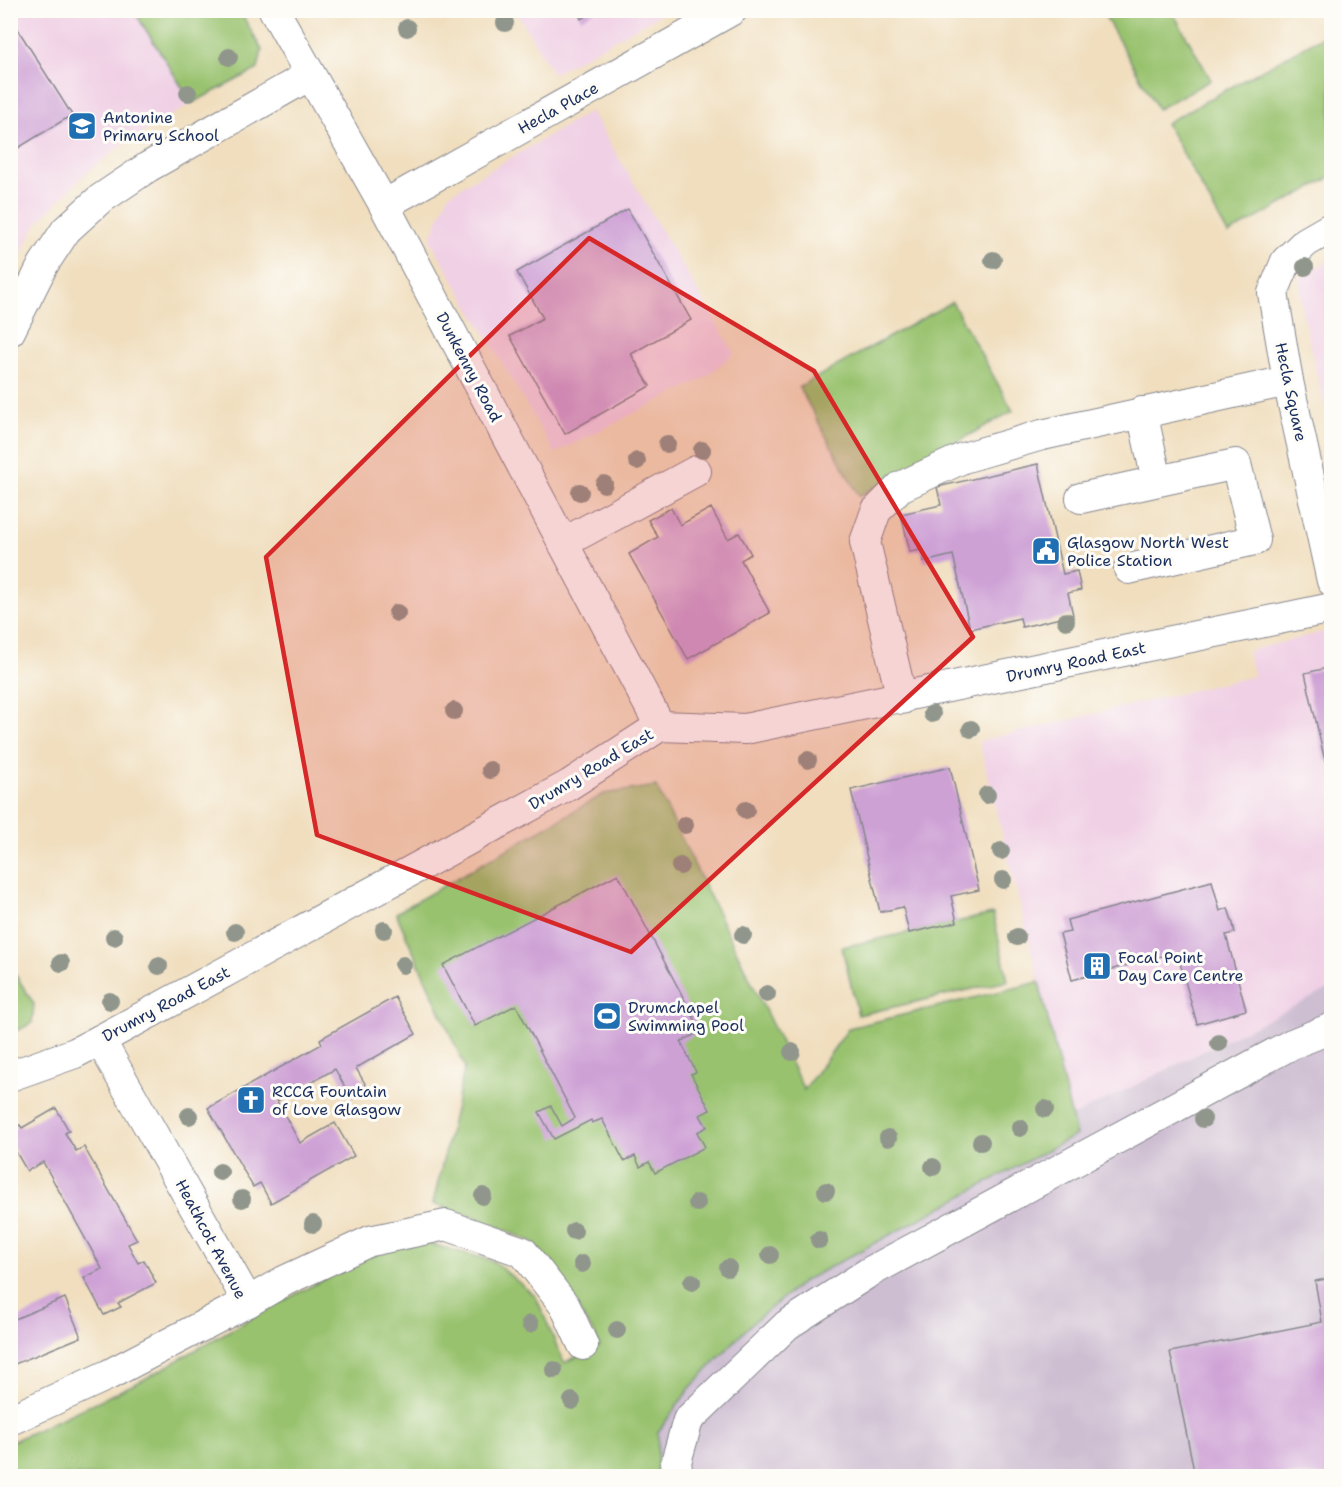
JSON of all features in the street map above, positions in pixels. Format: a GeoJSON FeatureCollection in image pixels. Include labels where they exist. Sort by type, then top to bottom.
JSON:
{"type":"FeatureCollection","features":[{"type":"Feature","properties":{"kind":"street","name":"Dunkenny Road"},"geometry":{"type":"LineString","coordinates":[[274,10],[384,205],[660,726]]}},
{"type":"Feature","properties":{"kind":"street","name":"Hecla Place"},"geometry":{"type":"LineString","coordinates":[[384,205],[732,10]]}},
{"type":"Feature","properties":{"kind":"street"},"geometry":{"type":"LineString","coordinates":[[10,331],[42,265],[66,230],[99,200],[148,167],[310,75]]}},
{"type":"Feature","properties":{"kind":"street","name":"Hecla Square"},"geometry":{"type":"LineString","coordinates":[[1332,227],[1306,242],[1286,261],[1276,282],[1274,305],[1288,381],[1332,581]]}},
{"type":"Feature","properties":{"kind":"street"},"geometry":{"type":"LineString","coordinates":[[902,699],[865,542],[876,511],[900,487],[963,458],[1042,435],[1288,381]]}},
{"type":"Feature","properties":{"kind":"street"},"geometry":{"type":"LineString","coordinates":[[1142,412],[1157,481]]}},
{"type":"Feature","properties":{"kind":"street"},"geometry":{"type":"LineString","coordinates":[[1081,498],[1236,464],[1255,540],[1129,569]]}},
{"type":"Feature","properties":{"kind":"street"},"geometry":{"type":"LineString","coordinates":[[563,543],[696,471]]}},
{"type":"Feature","properties":{"kind":"street","name":"Drumry Road East"},"geometry":{"type":"LineString","coordinates":[[10,1076],[75,1053],[100,1040],[569,785],[660,726],[745,729],[902,699],[1332,608]]}},
{"type":"Feature","properties":{"kind":"street"},"geometry":{"type":"LineString","coordinates":[[678,1476],[676,1462],[688,1420],[787,1325],[868,1273],[1292,1044],[1332,1028]]}},
{"type":"Feature","properties":{"kind":"street","name":"Heathcot Avenue"},"geometry":{"type":"LineString","coordinates":[[10,1420],[108,1376],[248,1302],[100,1040]]}},
{"type":"Feature","properties":{"kind":"street"},"geometry":{"type":"LineString","coordinates":[[248,1302],[284,1281],[370,1241],[446,1225],[523,1252],[565,1306],[583,1345]]}},
{"type":"Feature","properties":{"kind":"highlighted area"},"geometry":{"type":"Polygon","coordinates":[[[589,238],[814,371],[973,637],[631,952],[317,835],[266,557],[589,238]]]}},
{"type":"Feature","properties":{"kind":"shaded area","name":"Antonine Primary School"},"geometry":{"type":"Polygon","coordinates":[[[11,11],[134,11],[192,103],[117,149],[87,172],[37,223],[11,273],[11,11]]]}},
{"type":"Feature","properties":{"kind":"shaded area"},"geometry":{"type":"Polygon","coordinates":[[[516,11],[666,11],[553,74],[516,11]]]}},
{"type":"Feature","properties":{"kind":"shaded area"},"geometry":{"type":"Polygon","coordinates":[[[591,111],[734,353],[706,377],[555,453],[430,240],[449,194],[591,111]]]}},
{"type":"Feature","properties":{"kind":"shaded area"},"geometry":{"type":"Polygon","coordinates":[[[1331,259],[1331,435],[1302,311],[1300,278],[1331,259]]]}},
{"type":"Feature","properties":{"kind":"shaded area"},"geometry":{"type":"Polygon","coordinates":[[[1331,630],[1331,989],[1073,1118],[979,741],[1254,676],[1247,651],[1331,630]]]}},
{"type":"Feature","properties":{"kind":"shaded area"},"geometry":{"type":"Polygon","coordinates":[[[1331,988],[1331,1476],[616,1476],[572,1365],[1331,988]]]}},
{"type":"Feature","properties":{"kind":"green space"},"geometry":{"type":"Polygon","coordinates":[[[134,11],[240,11],[262,50],[258,69],[192,103],[134,11]]]}},
{"type":"Feature","properties":{"kind":"green space"},"geometry":{"type":"Polygon","coordinates":[[[1102,11],[1172,11],[1211,80],[1158,109],[1102,11]]]}},
{"type":"Feature","properties":{"kind":"green space"},"geometry":{"type":"Polygon","coordinates":[[[1331,32],[1331,177],[1228,234],[1166,123],[1331,32]]]}},
{"type":"Feature","properties":{"kind":"green space"},"geometry":{"type":"Polygon","coordinates":[[[952,302],[1013,411],[859,496],[799,387],[952,302]]]}},
{"type":"Feature","properties":{"kind":"green space"},"geometry":{"type":"Polygon","coordinates":[[[656,786],[804,1090],[849,1028],[1039,982],[1076,1135],[804,1281],[752,1323],[690,1388],[658,1432],[657,1476],[11,1476],[11,1442],[143,1380],[262,1312],[378,1251],[427,1243],[493,1261],[536,1297],[564,1363],[599,1346],[595,1335],[535,1243],[475,1217],[433,1204],[465,1067],[396,913],[604,794],[656,786]]]}},
{"type":"Feature","properties":{"kind":"green space"},"geometry":{"type":"Polygon","coordinates":[[[993,914],[1008,981],[858,1015],[842,947],[993,914]]]}},
{"type":"Feature","properties":{"kind":"green space"},"geometry":{"type":"Polygon","coordinates":[[[10,966],[34,1004],[32,1023],[11,1034],[10,966]]]}},
{"type":"Feature","properties":{"kind":"building"},"geometry":{"type":"Polygon","coordinates":[[[577,10],[596,10],[581,19],[577,10]]]}},
{"type":"Feature","properties":{"kind":"building"},"geometry":{"type":"Polygon","coordinates":[[[10,17],[72,115],[10,153],[10,17]]]}},
{"type":"Feature","properties":{"kind":"building"},"geometry":{"type":"Polygon","coordinates":[[[628,209],[691,320],[631,354],[650,386],[565,434],[510,336],[543,318],[517,272],[628,209]]]}},
{"type":"Feature","properties":{"kind":"building"},"geometry":{"type":"Polygon","coordinates":[[[1038,464],[1063,574],[1077,571],[1081,590],[1068,593],[1073,615],[1022,627],[1020,618],[970,629],[953,555],[924,562],[921,550],[910,552],[901,514],[941,505],[937,487],[1038,464]]]}},
{"type":"Feature","properties":{"kind":"building"},"geometry":{"type":"Polygon","coordinates":[[[671,508],[680,525],[711,508],[728,539],[739,533],[751,554],[741,560],[770,613],[688,659],[629,554],[658,537],[648,520],[671,508]]]}},
{"type":"Feature","properties":{"kind":"building"},"geometry":{"type":"Polygon","coordinates":[[[1332,667],[1332,759],[1325,761],[1305,673],[1332,667]]]}},
{"type":"Feature","properties":{"kind":"building"},"geometry":{"type":"Polygon","coordinates":[[[950,767],[979,890],[951,896],[957,922],[909,933],[903,907],[880,912],[851,790],[950,767]]]}},
{"type":"Feature","properties":{"kind":"building","name":"Drumchapel Swimming Pool"},"geometry":{"type":"Polygon","coordinates":[[[618,874],[701,1031],[681,1042],[696,1072],[691,1074],[710,1110],[700,1115],[707,1127],[697,1132],[705,1147],[655,1173],[649,1162],[640,1167],[635,1156],[624,1161],[602,1119],[592,1123],[591,1120],[554,1139],[539,1112],[551,1106],[562,1126],[575,1118],[516,1005],[475,1026],[443,965],[618,874]]]}},
{"type":"Feature","properties":{"kind":"building","name":"Focal Point Day Care Centre"},"geometry":{"type":"Polygon","coordinates":[[[1212,881],[1220,911],[1228,908],[1233,924],[1235,933],[1226,935],[1246,1010],[1197,1024],[1177,952],[1072,980],[1060,934],[1070,932],[1067,920],[1212,881]]]}},
{"type":"Feature","properties":{"kind":"building","name":"RCCG Fountain of Love Glasgow"},"geometry":{"type":"Polygon","coordinates":[[[395,997],[416,1034],[356,1068],[368,1089],[351,1098],[335,1069],[277,1101],[300,1143],[335,1123],[354,1156],[271,1203],[260,1183],[253,1187],[208,1108],[322,1044],[320,1039],[395,997]]]}},
{"type":"Feature","properties":{"kind":"building"},"geometry":{"type":"Polygon","coordinates":[[[56,1108],[69,1131],[65,1133],[76,1151],[84,1147],[137,1240],[128,1244],[138,1263],[144,1260],[156,1283],[118,1303],[121,1307],[104,1315],[84,1278],[102,1269],[43,1162],[27,1171],[10,1142],[10,1130],[20,1125],[22,1128],[56,1108]]]}},
{"type":"Feature","properties":{"kind":"building"},"geometry":{"type":"Polygon","coordinates":[[[1332,1278],[1332,1476],[1195,1476],[1170,1352],[1322,1322],[1315,1281],[1332,1278]]]}},
{"type":"Feature","properties":{"kind":"building"},"geometry":{"type":"Polygon","coordinates":[[[65,1298],[81,1337],[10,1366],[10,1321],[65,1298]]]}},
{"type":"Feature","properties":{"kind":"place","name":"Antonine Primary School"},"geometry":{"type":"Point","coordinates":[82,126]}},
{"type":"Feature","properties":{"kind":"place","name":"Glasgow North West Police Station"},"geometry":{"type":"Point","coordinates":[1046,551]}},
{"type":"Feature","properties":{"kind":"place","name":"Focal Point Day Care Centre"},"geometry":{"type":"Point","coordinates":[1097,966]}},
{"type":"Feature","properties":{"kind":"place","name":"Drumchapel Swimming Pool"},"geometry":{"type":"Point","coordinates":[607,1016]}},
{"type":"Feature","properties":{"kind":"place","name":"RCCG Fountain of Love Glasgow"},"geometry":{"type":"Point","coordinates":[251,1100]}}]}
